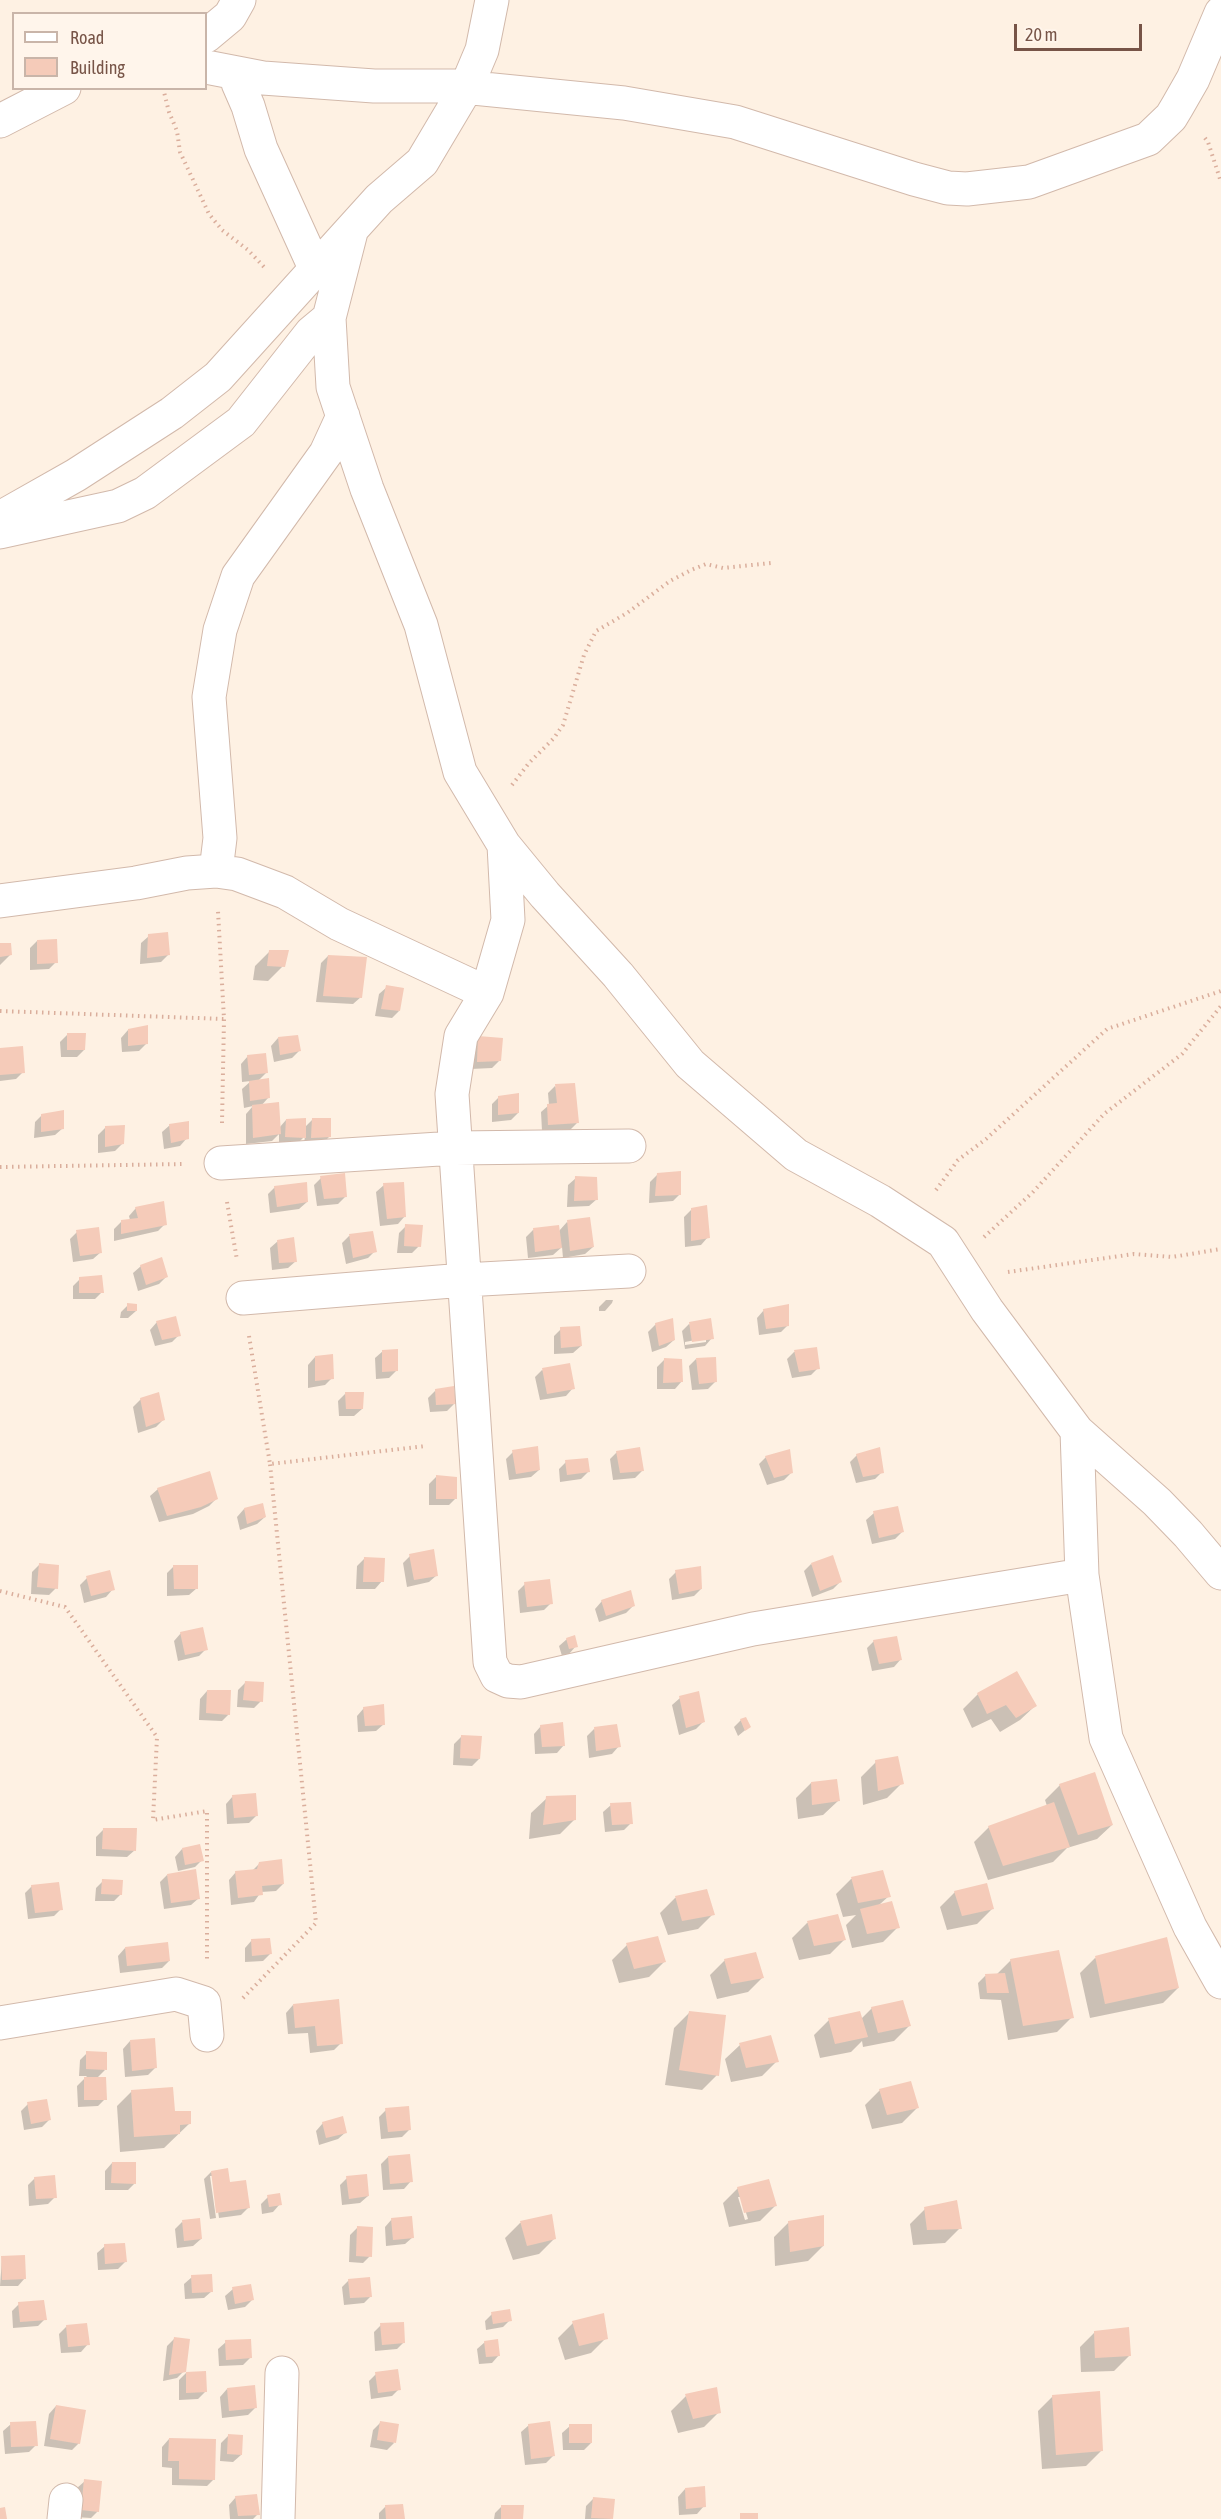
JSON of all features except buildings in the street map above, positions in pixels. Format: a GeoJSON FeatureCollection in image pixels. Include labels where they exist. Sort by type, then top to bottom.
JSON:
{"type":"FeatureCollection","features":[{"type":"Feature","properties":{"kind":"street"},"geometry":{"type":"LineString","coordinates":[[207,35],[230,15],[239,0]]}},
{"type":"Feature","properties":{"kind":"street"},"geometry":{"type":"LineString","coordinates":[[0,518],[75,475],[172,413],[218,377],[379,198],[422,162],[466,88],[482,50],[492,0]]}},
{"type":"Feature","properties":{"kind":"street"},"geometry":{"type":"LineString","coordinates":[[207,67],[263,78],[374,86],[466,88],[624,103],[735,122],[948,188],[984,188],[1029,182],[1148,139],[1171,117],[1193,79],[1221,13]]}},
{"type":"Feature","properties":{"kind":"street"},"geometry":{"type":"LineString","coordinates":[[242,74],[238,83],[248,106],[261,149],[315,268]]}},
{"type":"Feature","properties":{"kind":"street"},"geometry":{"type":"LineString","coordinates":[[0,121],[60,90]]}},
{"type":"Feature","properties":{"kind":"street"},"geometry":{"type":"LineString","coordinates":[[352,227],[329,318],[333,387],[367,489],[421,625],[460,772],[504,845],[545,895],[618,975],[690,1064],[796,1155],[880,1201],[943,1242],[987,1310],[1077,1431],[1157,1503],[1188,1534],[1221,1573]]}},
{"type":"Feature","properties":{"kind":"street"},"geometry":{"type":"LineString","coordinates":[[0,532],[118,506],[145,492],[241,422],[311,333],[329,318]]}},
{"type":"Feature","properties":{"kind":"street"},"geometry":{"type":"LineString","coordinates":[[216,871],[220,838],[208,697],[220,630],[238,576],[326,453],[343,416]]}},
{"type":"Feature","properties":{"kind":"street"},"geometry":{"type":"LineString","coordinates":[[504,845],[508,920],[487,993],[461,1036],[452,1094],[490,1662],[497,1676],[507,1682],[520,1682],[753,1629],[1082,1575]]}},
{"type":"Feature","properties":{"kind":"street"},"geometry":{"type":"LineString","coordinates":[[0,901],[136,884],[187,873],[216,871],[237,874],[285,892],[339,924],[487,993]]}},
{"type":"Feature","properties":{"kind":"street"},"geometry":{"type":"LineString","coordinates":[[221,1163],[455,1148],[629,1146]]}},
{"type":"Feature","properties":{"kind":"street"},"geometry":{"type":"LineString","coordinates":[[243,1298],[464,1280],[629,1271]]}},
{"type":"Feature","properties":{"kind":"street"},"geometry":{"type":"LineString","coordinates":[[1077,1431],[1082,1575],[1106,1738],[1190,1926],[1221,1982]]}},
{"type":"Feature","properties":{"kind":"street"},"geometry":{"type":"LineString","coordinates":[[0,2023],[176,1994],[204,2003],[207,2035]]}},
{"type":"Feature","properties":{"kind":"street"},"geometry":{"type":"LineString","coordinates":[[278,2519],[282,2373]]}},
{"type":"Feature","properties":{"kind":"path"},"geometry":{"type":"LineString","coordinates":[[164,90],[177,131],[180,152],[209,214],[222,230],[248,250],[289,297]]}},
{"type":"Feature","properties":{"kind":"path"},"geometry":{"type":"LineString","coordinates":[[486,817],[563,725],[584,656],[597,631],[627,613],[670,581],[706,564],[723,568],[771,563]]}},
{"type":"Feature","properties":{"kind":"path"},"geometry":{"type":"LineString","coordinates":[[207,2035],[316,1923],[270,1464],[221,1163],[224,1018],[216,871]]}},
{"type":"Feature","properties":{"kind":"path"},"geometry":{"type":"LineString","coordinates":[[912,1222],[958,1160],[986,1139],[1107,1029],[1221,991]]}},
{"type":"Feature","properties":{"kind":"path"},"geometry":{"type":"LineString","coordinates":[[961,1270],[1104,1114],[1182,1054],[1221,1006]]}},
{"type":"Feature","properties":{"kind":"path"},"geometry":{"type":"LineString","coordinates":[[0,1011],[224,1018]]}},
{"type":"Feature","properties":{"kind":"path"},"geometry":{"type":"LineString","coordinates":[[0,1167],[221,1163]]}},
{"type":"Feature","properties":{"kind":"path"},"geometry":{"type":"LineString","coordinates":[[961,1270],[1134,1254],[1172,1257],[1221,1249]]}},
{"type":"Feature","properties":{"kind":"path"},"geometry":{"type":"LineString","coordinates":[[270,1464],[426,1446]]}},
{"type":"Feature","properties":{"kind":"path"},"geometry":{"type":"LineString","coordinates":[[0,1591],[65,1607],[157,1737],[153,1820],[207,1811],[207,1965]]}}]}
